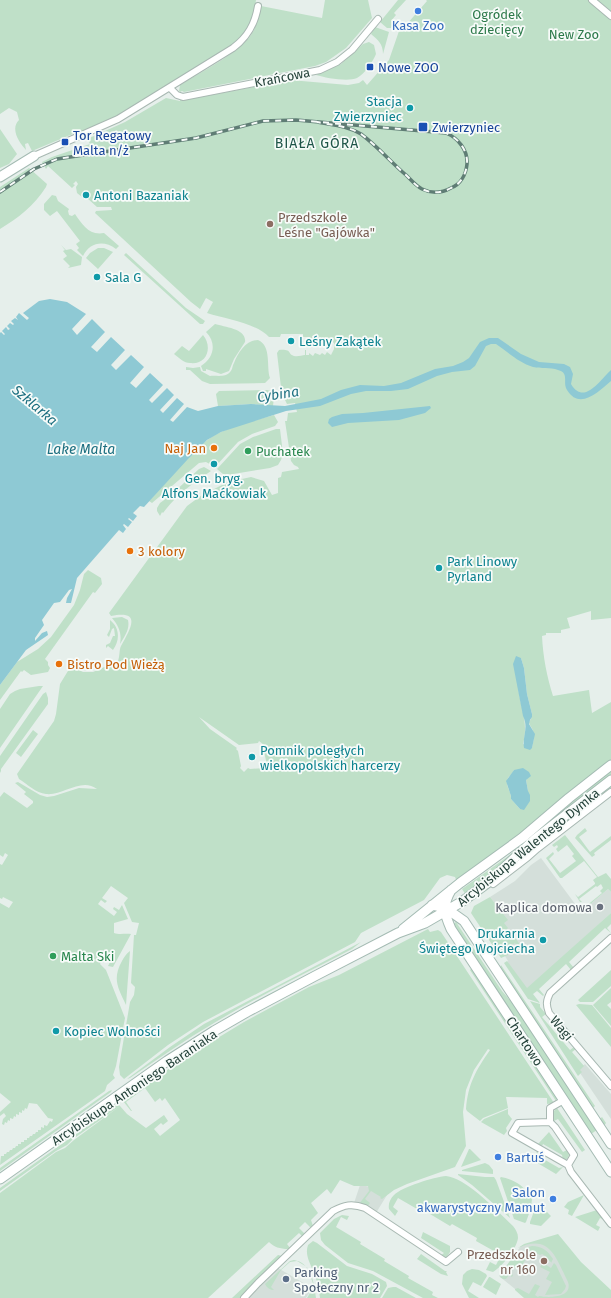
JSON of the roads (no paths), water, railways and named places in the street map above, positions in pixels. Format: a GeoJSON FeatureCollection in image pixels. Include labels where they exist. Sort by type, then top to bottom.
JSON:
{"type":"FeatureCollection","features":[{"type":"Feature","properties":{"kind":"street"},"geometry":{"type":"LineString","coordinates":[[592,0],[611,16]]}},
{"type":"Feature","properties":{"kind":"street"},"geometry":{"type":"LineString","coordinates":[[0,176],[34,156],[118,119],[170,88],[238,44],[247,35],[254,24],[258,6]]}},
{"type":"Feature","properties":{"kind":"street","name":"Krańcowa"},"geometry":{"type":"LineString","coordinates":[[170,88],[178,95],[183,97],[320,70],[337,62],[352,50],[378,19]]}},
{"type":"Feature","properties":{"kind":"street","name":"Arcybiskupa Walentego Dymka"},"geometry":{"type":"LineString","coordinates":[[432,906],[451,890],[522,838],[611,765]]}},
{"type":"Feature","properties":{"kind":"street","name":"Arcybiskupa Walentego Dymka"},"geometry":{"type":"LineString","coordinates":[[446,910],[479,890],[535,839],[611,780]]}},
{"type":"Feature","properties":{"kind":"street"},"geometry":{"type":"LineString","coordinates":[[479,890],[488,887],[528,858],[537,849],[611,792]]}},
{"type":"Feature","properties":{"kind":"street"},"geometry":{"type":"LineString","coordinates":[[446,910],[451,890]]}},
{"type":"Feature","properties":{"kind":"street"},"geometry":{"type":"LineString","coordinates":[[463,901],[464,921]]}},
{"type":"Feature","properties":{"kind":"street","name":"Chartowo"},"geometry":{"type":"LineString","coordinates":[[432,906],[446,910],[464,921],[611,1144]]}},
{"type":"Feature","properties":{"kind":"street","name":"Arcybiskupa Antoniego Baraniaka"},"geometry":{"type":"LineString","coordinates":[[398,933],[432,906]]}},
{"type":"Feature","properties":{"kind":"street","name":"Chartowo"},"geometry":{"type":"LineString","coordinates":[[446,910],[451,929],[611,1172]]}},
{"type":"Feature","properties":{"kind":"street","name":"Arcybiskupa Antoniego Baraniaka"},"geometry":{"type":"LineString","coordinates":[[0,1179],[167,1061],[208,1034],[398,933],[421,925],[446,910]]}},
{"type":"Feature","properties":{"kind":"street"},"geometry":{"type":"LineString","coordinates":[[421,925],[440,923],[451,929]]}},
{"type":"Feature","properties":{"kind":"street","name":"Wagi"},"geometry":{"type":"LineString","coordinates":[[611,938],[550,993],[546,1005],[549,1014],[611,1086]]}},
{"type":"Feature","properties":{"kind":"street"},"geometry":{"type":"LineString","coordinates":[[564,1100],[550,1108],[550,1122],[574,1155],[568,1165]]}},
{"type":"Feature","properties":{"kind":"street"},"geometry":{"type":"LineString","coordinates":[[550,1122],[518,1123],[512,1133],[568,1165],[571,1172],[611,1224]]}},
{"type":"Feature","properties":{"kind":"street"},"geometry":{"type":"LineString","coordinates":[[244,1298],[333,1211],[348,1205],[356,1205],[365,1208],[446,1262],[458,1252]]}},
{"type":"Feature","properties":{"kind":"water","name":"Lake Malta"},"geometry":{"type":"Polygon","coordinates":[[[50,299],[67,302],[86,314],[72,329],[77,335],[92,319],[105,332],[91,347],[97,352],[111,337],[125,350],[111,365],[116,370],[131,355],[144,367],[130,383],[136,388],[150,373],[163,385],[149,400],[152,403],[167,388],[174,395],[160,410],[163,413],[177,398],[184,404],[170,420],[173,422],[187,407],[198,411],[218,406],[251,404],[285,406],[321,399],[341,390],[360,385],[384,386],[401,383],[435,369],[453,366],[463,362],[469,358],[480,342],[489,338],[498,338],[521,354],[539,362],[564,364],[570,367],[573,374],[571,384],[576,390],[581,392],[586,392],[592,389],[611,370],[611,381],[595,394],[583,399],[578,399],[572,396],[567,390],[565,376],[562,371],[549,368],[536,368],[528,365],[518,360],[496,344],[491,344],[486,346],[475,366],[470,370],[452,372],[437,376],[408,389],[366,391],[351,394],[320,406],[286,411],[221,432],[207,440],[144,507],[140,506],[133,513],[137,516],[133,521],[129,518],[128,519],[132,522],[128,527],[124,524],[123,525],[126,529],[123,533],[119,530],[77,578],[71,603],[66,603],[72,589],[69,590],[60,602],[54,603],[42,620],[44,625],[35,638],[35,641],[42,633],[47,631],[48,635],[26,650],[0,685],[0,333],[5,334],[2,331],[6,327],[8,330],[10,329],[7,326],[10,323],[13,325],[14,324],[11,321],[15,318],[18,320],[16,317],[19,313],[27,320],[29,318],[23,313],[39,301],[50,299]]]}},
{"type":"Feature","properties":{"kind":"water"},"geometry":{"type":"Polygon","coordinates":[[[430,406],[431,408],[425,413],[399,420],[348,423],[332,427],[328,423],[329,419],[332,417],[342,414],[430,406]]]}},
{"type":"Feature","properties":{"kind":"water"},"geometry":{"type":"Polygon","coordinates":[[[516,656],[521,658],[524,668],[527,694],[532,714],[529,724],[535,734],[532,748],[530,750],[524,748],[525,720],[513,664],[516,656]]]}},
{"type":"Feature","properties":{"kind":"water"},"geometry":{"type":"Polygon","coordinates":[[[523,768],[529,772],[531,776],[526,780],[530,801],[524,810],[520,809],[511,799],[506,781],[514,770],[523,768]]]}},
{"type":"Feature","properties":{"kind":"railway"},"geometry":{"type":"LineString","coordinates":[[0,192],[34,169],[57,159],[196,138],[263,121],[296,120],[446,133],[458,141],[464,149],[467,159],[465,171],[462,178],[455,186],[441,192],[429,192],[416,185],[361,134],[345,127],[317,122]]}},
{"type":"Feature","properties":{"kind":"place","name":"Kasa Zoo"},"geometry":{"type":"Point","coordinates":[418,11]}},
{"type":"Feature","properties":{"kind":"place","name":"Nowe ZOO"},"geometry":{"type":"Point","coordinates":[370,67]}},
{"type":"Feature","properties":{"kind":"place","name":"Stacja Zwierzyniec"},"geometry":{"type":"Point","coordinates":[410,108]}},
{"type":"Feature","properties":{"kind":"place","name":"Zwierzyniec"},"geometry":{"type":"Point","coordinates":[423,127]}},
{"type":"Feature","properties":{"kind":"place","name":"Tor Regatowy Malta n/ż"},"geometry":{"type":"Point","coordinates":[65,142]}},
{"type":"Feature","properties":{"kind":"place","name":"Antoni Bazaniak"},"geometry":{"type":"Point","coordinates":[86,195]}},
{"type":"Feature","properties":{"kind":"place","name":"Przedszkole Leśne \"Gajówka\""},"geometry":{"type":"Point","coordinates":[270,224]}},
{"type":"Feature","properties":{"kind":"place","name":"Sala G"},"geometry":{"type":"Point","coordinates":[97,277]}},
{"type":"Feature","properties":{"kind":"place","name":"Leśny Zakątek"},"geometry":{"type":"Point","coordinates":[291,341]}},
{"type":"Feature","properties":{"kind":"place","name":"Naj Jan"},"geometry":{"type":"Point","coordinates":[214,448]}},
{"type":"Feature","properties":{"kind":"place","name":"Puchatek"},"geometry":{"type":"Point","coordinates":[248,451]}},
{"type":"Feature","properties":{"kind":"place","name":"Gen. bryg. Alfons Maćkowiak"},"geometry":{"type":"Point","coordinates":[214,464]}},
{"type":"Feature","properties":{"kind":"place","name":"3 kolory"},"geometry":{"type":"Point","coordinates":[130,551]}},
{"type":"Feature","properties":{"kind":"place","name":"Park Linowy Pyrland"},"geometry":{"type":"Point","coordinates":[439,568]}},
{"type":"Feature","properties":{"kind":"place","name":"Bistro Pod Wieżą"},"geometry":{"type":"Point","coordinates":[59,664]}},
{"type":"Feature","properties":{"kind":"place","name":"Pomnik poległych wielkopolskich harcerzy"},"geometry":{"type":"Point","coordinates":[252,757]}},
{"type":"Feature","properties":{"kind":"place","name":"Kaplica domowa"},"geometry":{"type":"Point","coordinates":[600,907]}},
{"type":"Feature","properties":{"kind":"place","name":"Drukarnia Świętego Wojciecha"},"geometry":{"type":"Point","coordinates":[543,940]}},
{"type":"Feature","properties":{"kind":"place","name":"Malta Ski"},"geometry":{"type":"Point","coordinates":[53,956]}},
{"type":"Feature","properties":{"kind":"place","name":"Kopiec Wolności"},"geometry":{"type":"Point","coordinates":[56,1031]}},
{"type":"Feature","properties":{"kind":"place","name":"Bartuś"},"geometry":{"type":"Point","coordinates":[498,1157]}},
{"type":"Feature","properties":{"kind":"place","name":"Salon akwarystyczny Mamut"},"geometry":{"type":"Point","coordinates":[553,1199]}},
{"type":"Feature","properties":{"kind":"place","name":"Przedszkole nr 160"},"geometry":{"type":"Point","coordinates":[544,1261]}},
{"type":"Feature","properties":{"kind":"place","name":"Parking Społeczny nr 2"},"geometry":{"type":"Point","coordinates":[286,1279]}},
{"type":"Feature","properties":{"kind":"district","name":"BIAŁA GÓRA"},"geometry":{"type":"Point","coordinates":[317,143]}},
{"type":"Feature","properties":{"kind":"park label","name":"Ogródek dziecięcy"},"geometry":{"type":"Point","coordinates":[497,22]}},
{"type":"Feature","properties":{"kind":"park label","name":"New Zoo"},"geometry":{"type":"Point","coordinates":[574,34]}},
{"type":"Feature","properties":{"kind":"water label","name":"Cybina"},"geometry":{"type":"Point","coordinates":[278,394]}},
{"type":"Feature","properties":{"kind":"water label","name":"Szklarka"},"geometry":{"type":"Point","coordinates":[35,405]}}]}
